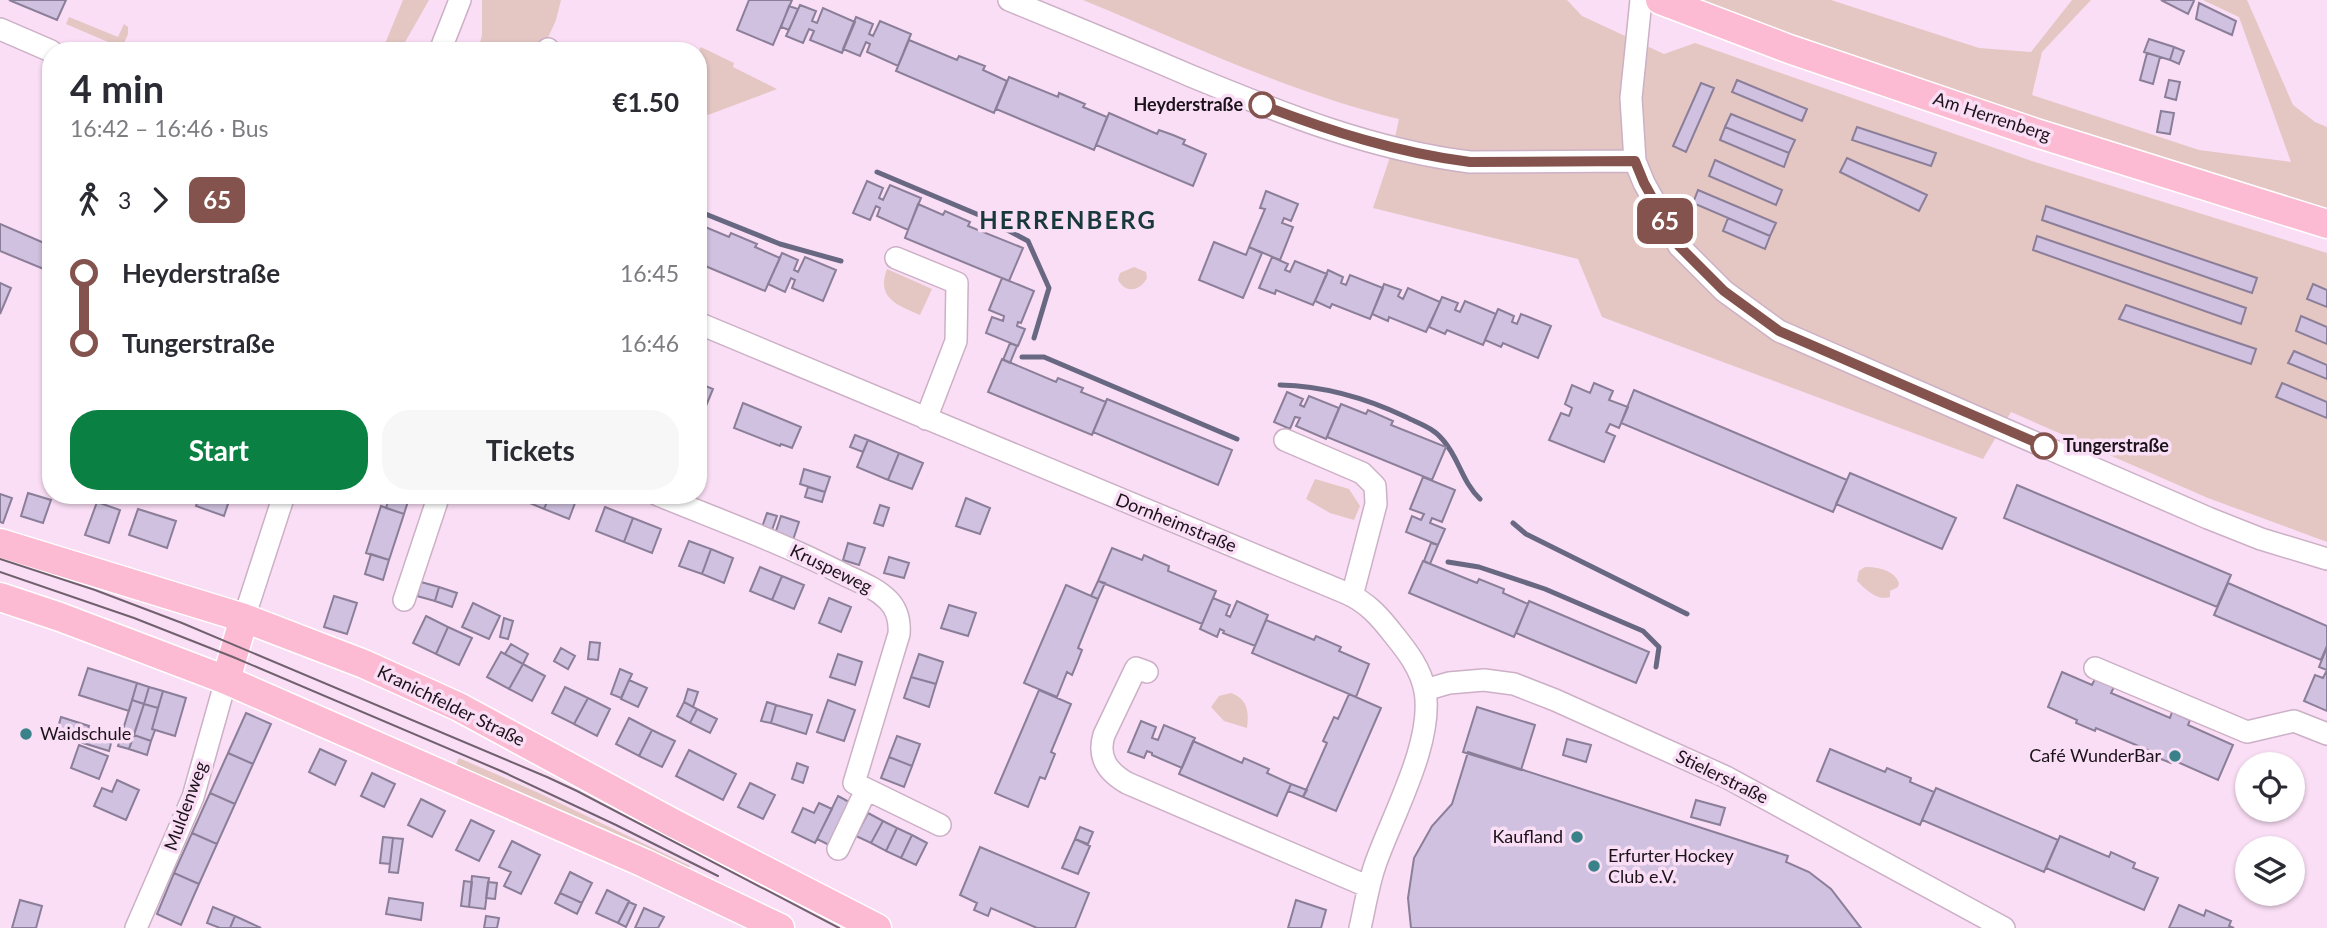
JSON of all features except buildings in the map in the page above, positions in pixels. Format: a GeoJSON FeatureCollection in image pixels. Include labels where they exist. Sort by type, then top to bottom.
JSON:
{"type":"FeatureCollection","features":[{"type":"Feature","properties":{"kind":"main road","name":"Am Herrenberg"},"geometry":{"type":"LineString","coordinates":[[1660,0],[1789,49],[2020,127],[2327,224]]}},
{"type":"Feature","properties":{"kind":"main road","name":"Kranichfelder Straße"},"geometry":{"type":"LineString","coordinates":[[0,543],[244,618],[354,660],[459,707],[673,823],[877,928]]}},
{"type":"Feature","properties":{"kind":"main road"},"geometry":{"type":"LineString","coordinates":[[0,597],[226,680],[644,863],[780,928]]}},
{"type":"Feature","properties":{"kind":"main road"},"geometry":{"type":"LineString","coordinates":[[226,680],[244,618]]}},
{"type":"Feature","properties":{"kind":"street"},"geometry":{"type":"LineString","coordinates":[[444,42],[460,0]]}},
{"type":"Feature","properties":{"kind":"street"},"geometry":{"type":"LineString","coordinates":[[1009,0],[1262,105],[1363,140],[1470,162],[1635,161]]}},
{"type":"Feature","properties":{"kind":"street"},"geometry":{"type":"LineString","coordinates":[[1641,0],[1632,98],[1635,161],[1644,183],[1679,246],[1724,291],[1779,331],[2208,518],[2261,539],[2327,559]]}},
{"type":"Feature","properties":{"kind":"street"},"geometry":{"type":"LineString","coordinates":[[0,29],[42,47]]}},
{"type":"Feature","properties":{"kind":"street"},"geometry":{"type":"LineString","coordinates":[[896,258],[957,283],[956,341],[926,419]]}},
{"type":"Feature","properties":{"kind":"street","name":"Dornheimstraße"},"geometry":{"type":"LineString","coordinates":[[707,327],[1352,596],[1373,610],[1417,668],[1425,690],[1424,725],[1419,750],[1375,866],[1360,928]]}},
{"type":"Feature","properties":{"kind":"street"},"geometry":{"type":"LineString","coordinates":[[1285,440],[1362,473],[1375,486],[1376,504],[1352,596]]}},
{"type":"Feature","properties":{"kind":"street"},"geometry":{"type":"LineString","coordinates":[[244,618],[281,504]]}},
{"type":"Feature","properties":{"kind":"street"},"geometry":{"type":"LineString","coordinates":[[404,600],[436,504]]}},
{"type":"Feature","properties":{"kind":"street","name":"Kruspeweg"},"geometry":{"type":"LineString","coordinates":[[680,504],[830,567],[878,592],[894,607],[900,634],[854,783],[866,790]]}},
{"type":"Feature","properties":{"kind":"street"},"geometry":{"type":"LineString","coordinates":[[1147,673],[1136,668],[1104,735],[1103,758],[1111,772],[1127,783],[1369,887]]}},
{"type":"Feature","properties":{"kind":"street"},"geometry":{"type":"LineString","coordinates":[[2095,668],[2246,732],[2294,721],[2327,734]]}},
{"type":"Feature","properties":{"kind":"street","name":"Muldenweg"},"geometry":{"type":"LineString","coordinates":[[141,926],[193,797],[226,680]]}},
{"type":"Feature","properties":{"kind":"street","name":"Stielerstraße"},"geometry":{"type":"LineString","coordinates":[[1425,690],[1461,681],[1491,680],[1514,684],[1555,700],[1726,777],[2004,928]]}},
{"type":"Feature","properties":{"kind":"street"},"geometry":{"type":"LineString","coordinates":[[838,849],[866,790],[940,825]]}},
{"type":"Feature","properties":{"kind":"shaded area"},"geometry":{"type":"Polygon","coordinates":[[[403,0],[429,0],[405,42],[386,42],[403,0]]]}},
{"type":"Feature","properties":{"kind":"shaded area"},"geometry":{"type":"Polygon","coordinates":[[[482,0],[561,0],[546,42],[480,42],[482,0]]]}},
{"type":"Feature","properties":{"kind":"shaded area"},"geometry":{"type":"Polygon","coordinates":[[[1083,0],[1567,0],[1582,16],[1664,54],[1695,43],[2035,162],[2327,253],[2327,542],[2208,498],[2011,412],[1983,459],[1602,317],[1578,259],[1373,208],[1392,151],[1399,119],[1279,81],[1083,0]]]}},
{"type":"Feature","properties":{"kind":"shaded area"},"geometry":{"type":"Polygon","coordinates":[[[1694,0],[1831,0],[1979,48],[2031,52],[2072,0],[2091,0],[2042,52],[2032,95],[2199,150],[2291,162],[2239,17],[2203,0],[2247,0],[2293,105],[2315,122],[2327,127],[2327,209],[2074,132],[1900,74],[1694,0]]]}},
{"type":"Feature","properties":{"kind":"shaded area"},"geometry":{"type":"Polygon","coordinates":[[[69,17],[118,37],[124,24],[128,27],[128,34],[125,42],[108,42],[66,24],[69,17]]]}},
{"type":"Feature","properties":{"kind":"shaded area"},"geometry":{"type":"Polygon","coordinates":[[[707,50],[734,63],[733,67],[777,89],[708,115],[707,50]]]}},
{"type":"Feature","properties":{"kind":"shaded area"},"geometry":{"type":"Polygon","coordinates":[[[1134,267],[1146,272],[1147,278],[1141,286],[1129,289],[1118,280],[1120,273],[1134,267]]]}},
{"type":"Feature","properties":{"kind":"shaded area"},"geometry":{"type":"Polygon","coordinates":[[[887,269],[932,289],[920,315],[897,304],[887,294],[884,279],[887,269]]]}},
{"type":"Feature","properties":{"kind":"shaded area"},"geometry":{"type":"Polygon","coordinates":[[[1315,479],[1349,489],[1360,506],[1354,520],[1330,513],[1306,499],[1315,479]]]}},
{"type":"Feature","properties":{"kind":"shaded area"},"geometry":{"type":"Polygon","coordinates":[[[1865,567],[1885,570],[1897,579],[1898,587],[1890,591],[1890,597],[1876,596],[1857,581],[1859,571],[1865,567]]]}},
{"type":"Feature","properties":{"kind":"shaded area"},"geometry":{"type":"Polygon","coordinates":[[[1231,693],[1244,702],[1248,717],[1247,728],[1224,721],[1211,707],[1219,696],[1231,693]]]}},
{"type":"Feature","properties":{"kind":"shaded area"},"geometry":{"type":"Polygon","coordinates":[[[459,758],[539,793],[690,866],[688,871],[454,768],[459,758]]]}},
{"type":"Feature","properties":{"kind":"waterway"},"geometry":{"type":"LineString","coordinates":[[877,172],[979,215],[1028,241],[1049,288],[1034,338]]}},
{"type":"Feature","properties":{"kind":"waterway"},"geometry":{"type":"LineString","coordinates":[[707,215],[780,244],[841,261]]}},
{"type":"Feature","properties":{"kind":"waterway"},"geometry":{"type":"LineString","coordinates":[[1022,357],[1044,357],[1237,439]]}},
{"type":"Feature","properties":{"kind":"waterway"},"geometry":{"type":"LineString","coordinates":[[1280,385],[1345,394],[1391,410],[1435,432],[1448,447],[1480,499]]}},
{"type":"Feature","properties":{"kind":"waterway"},"geometry":{"type":"LineString","coordinates":[[1513,523],[1526,534],[1687,614]]}},
{"type":"Feature","properties":{"kind":"waterway"},"geometry":{"type":"LineString","coordinates":[[1448,562],[1479,567],[1545,589],[1643,631],[1659,647],[1656,667]]}},
{"type":"Feature","properties":{"kind":"tram line"},"geometry":{"type":"LineString","coordinates":[[0,559],[95,590],[182,623],[547,777],[839,928]]}},
{"type":"Feature","properties":{"kind":"tram line"},"geometry":{"type":"LineString","coordinates":[[0,572],[134,618],[233,657],[501,771],[718,876]]}},
{"type":"Feature","properties":{"kind":"bus line","name":"65"},"geometry":{"type":"LineString","coordinates":[[1262,105],[1363,140],[1447,159],[1470,162],[1635,161],[1644,183],[1679,246],[1724,291],[1779,331],[2044,446]]}},
{"type":"Feature","properties":{"kind":"place","name":"Heyderstraße"},"geometry":{"type":"Point","coordinates":[1262,105]}},
{"type":"Feature","properties":{"kind":"place","name":"Tungerstraße"},"geometry":{"type":"Point","coordinates":[2044,446]}},
{"type":"Feature","properties":{"kind":"place","name":"Waidschule"},"geometry":{"type":"Point","coordinates":[26,734]}},
{"type":"Feature","properties":{"kind":"place","name":"Café WunderBar"},"geometry":{"type":"Point","coordinates":[2175,756]}},
{"type":"Feature","properties":{"kind":"place","name":"Kaufland"},"geometry":{"type":"Point","coordinates":[1577,837]}},
{"type":"Feature","properties":{"kind":"place","name":"Erfurter Hockey Club e.V."},"geometry":{"type":"Point","coordinates":[1594,866]}},
{"type":"Feature","properties":{"kind":"district","name":"HERRENBERG"},"geometry":{"type":"Point","coordinates":[1068,221]}}]}
